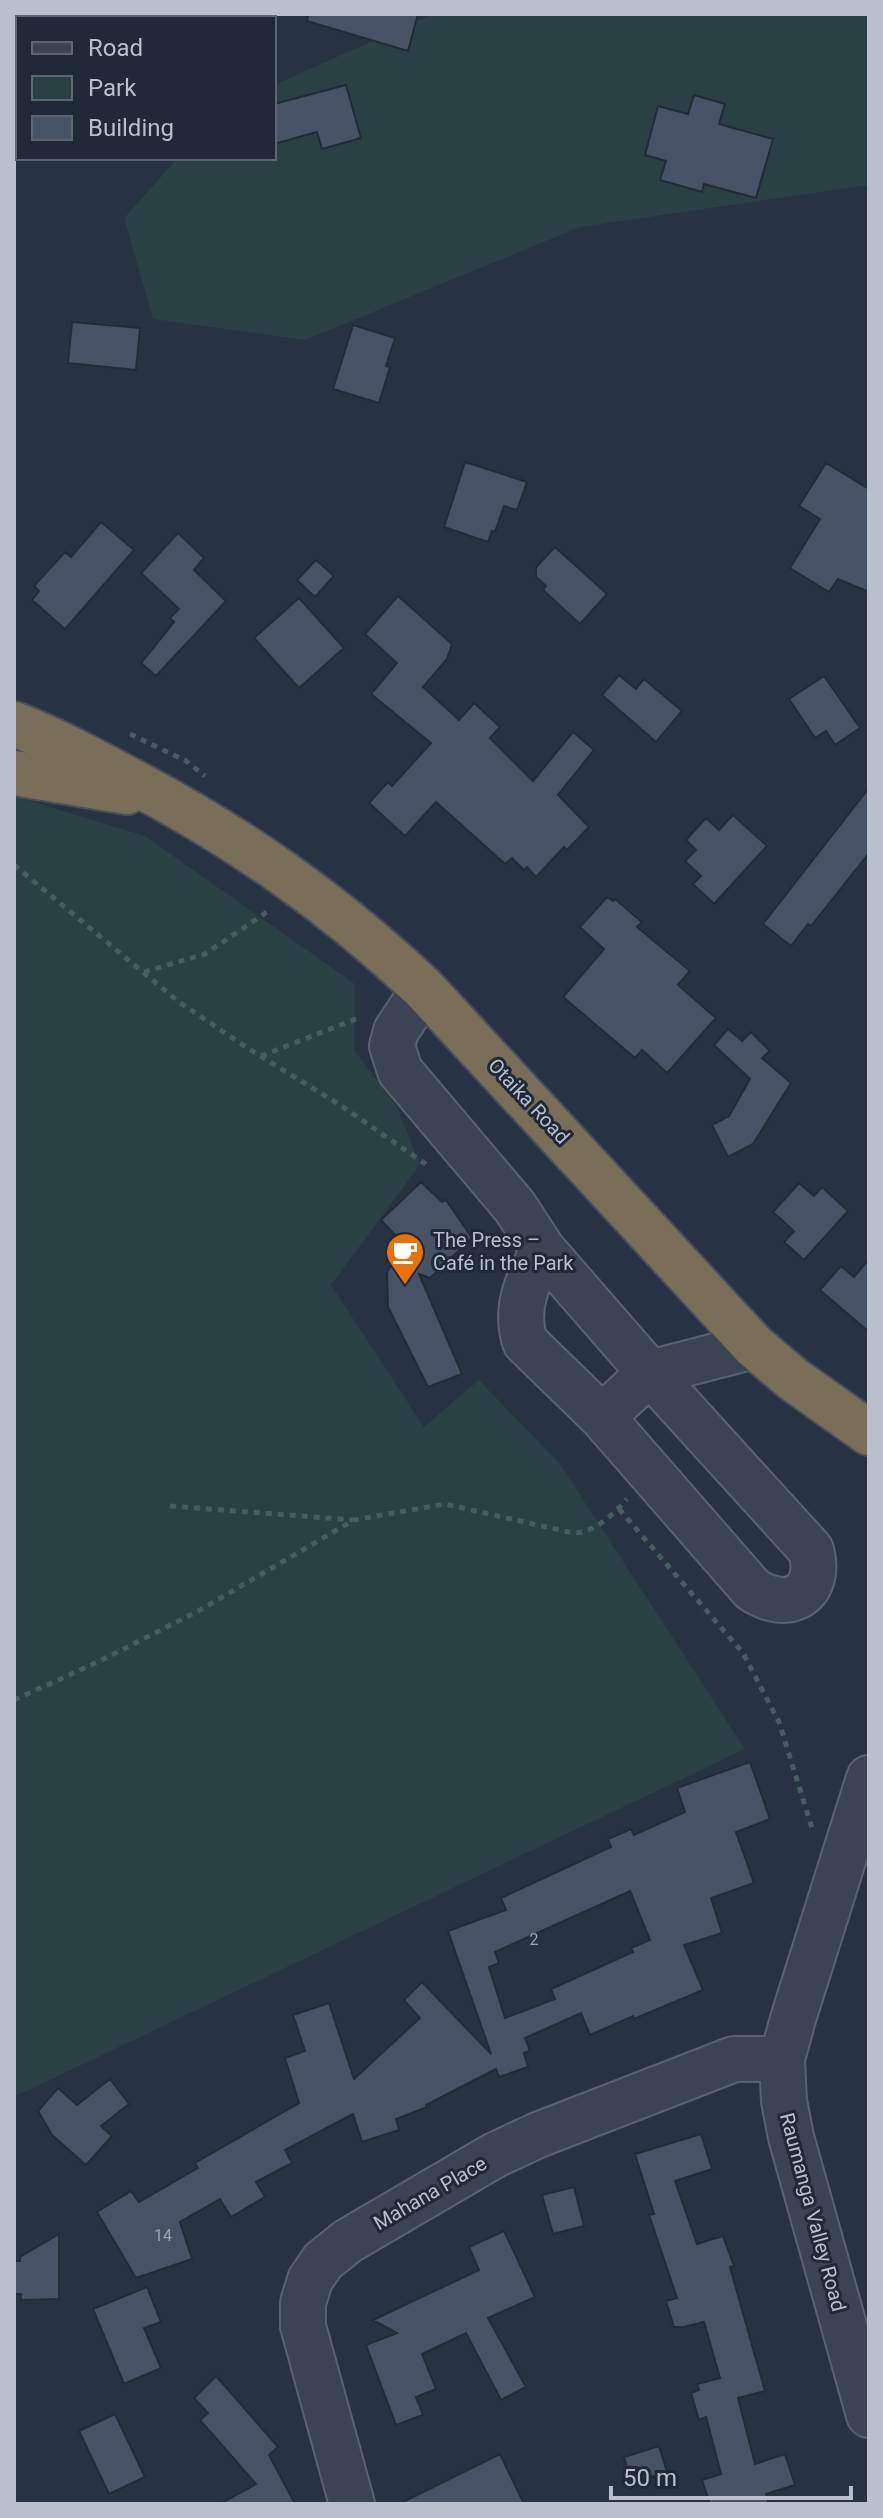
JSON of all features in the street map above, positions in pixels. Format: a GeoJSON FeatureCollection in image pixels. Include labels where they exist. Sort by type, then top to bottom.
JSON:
{"type":"FeatureCollection","features":[{"type":"Feature","properties":{"kind":"highway","name":"Otaika Road"},"geometry":{"type":"LineString","coordinates":[[14,724],[52,739],[165,798],[235,839],[304,887],[379,946],[424,989],[754,1346],[793,1379],[869,1433]]}},
{"type":"Feature","properties":{"kind":"highway","name":"Otaika Road"},"geometry":{"type":"LineString","coordinates":[[14,773],[165,798]]}},
{"type":"Feature","properties":{"kind":"street"},"geometry":{"type":"LineString","coordinates":[[424,989],[396,1031],[392,1046],[400,1071],[515,1207],[543,1250],[811,1550],[813,1577],[804,1592],[793,1600],[780,1602],[752,1589],[602,1417],[525,1342],[520,1326],[522,1300],[529,1277],[543,1250]]}},
{"type":"Feature","properties":{"kind":"street"},"geometry":{"type":"LineString","coordinates":[[602,1417],[650,1373],[754,1346]]}},
{"type":"Feature","properties":{"kind":"street","name":"Raumanga Valley Road"},"geometry":{"type":"LineString","coordinates":[[869,1778],[782,2059],[784,2101],[791,2137],[869,2415]]}},
{"type":"Feature","properties":{"kind":"street","name":"Mahana Place"},"geometry":{"type":"LineString","coordinates":[[352,2504],[303,2326],[303,2303],[310,2280],[323,2261],[361,2233],[495,2155],[538,2135],[734,2059],[782,2059]]}},
{"type":"Feature","properties":{"kind":"path"},"geometry":{"type":"LineString","coordinates":[[14,865],[179,1002],[340,1105],[434,1170]]}},
{"type":"Feature","properties":{"kind":"path"},"geometry":{"type":"LineString","coordinates":[[143,972],[205,954],[304,887]]}},
{"type":"Feature","properties":{"kind":"path"},"geometry":{"type":"LineString","coordinates":[[261,1056],[372,1012]]}},
{"type":"Feature","properties":{"kind":"path"},"geometry":{"type":"LineString","coordinates":[[170,1506],[354,1520],[445,1504],[583,1533],[619,1509],[650,1474]]}},
{"type":"Feature","properties":{"kind":"path"},"geometry":{"type":"LineString","coordinates":[[619,1509],[743,1653],[779,1722],[814,1834]]}},
{"type":"Feature","properties":{"kind":"path"},"geometry":{"type":"LineString","coordinates":[[14,1700],[200,1610],[354,1520]]}},
{"type":"Feature","properties":{"kind":"green space"},"geometry":{"type":"Polygon","coordinates":[[[433,14],[869,14],[869,185],[580,227],[305,340],[153,319],[124,218],[176,160],[276,160],[276,84],[433,14]]]}},
{"type":"Feature","properties":{"kind":"green space"},"geometry":{"type":"Polygon","coordinates":[[[14,796],[145,836],[355,984],[354,1050],[397,1107],[420,1165],[331,1285],[424,1427],[479,1380],[560,1464],[745,1749],[14,2097],[14,796]]]}},
{"type":"Feature","properties":{"kind":"building"},"geometry":{"type":"Polygon","coordinates":[[[308,14],[418,14],[408,51],[307,21],[308,14]]]}},
{"type":"Feature","properties":{"kind":"building"},"geometry":{"type":"Polygon","coordinates":[[[346,85],[361,138],[322,149],[317,132],[276,143],[276,103],[346,85]]]}},
{"type":"Feature","properties":{"kind":"building"},"geometry":{"type":"Polygon","coordinates":[[[694,95],[725,104],[719,124],[773,139],[756,198],[704,184],[702,192],[660,180],[666,161],[645,155],[658,106],[688,114],[694,95]]]}},
{"type":"Feature","properties":{"kind":"building"},"geometry":{"type":"Polygon","coordinates":[[[72,322],[140,328],[136,370],[68,363],[72,322]]]}},
{"type":"Feature","properties":{"kind":"building"},"geometry":{"type":"Polygon","coordinates":[[[353,325],[395,338],[379,403],[333,389],[353,325]]]}},
{"type":"Feature","properties":{"kind":"building"},"geometry":{"type":"Polygon","coordinates":[[[465,462],[527,482],[517,510],[504,506],[488,542],[444,527],[465,462]]]}},
{"type":"Feature","properties":{"kind":"building"},"geometry":{"type":"Polygon","coordinates":[[[826,463],[869,489],[869,592],[838,579],[829,592],[790,568],[820,519],[799,506],[826,463]]]}},
{"type":"Feature","properties":{"kind":"building"},"geometry":{"type":"Polygon","coordinates":[[[101,522],[134,550],[65,629],[32,600],[39,591],[34,586],[65,552],[71,557],[101,522]]]}},
{"type":"Feature","properties":{"kind":"building"},"geometry":{"type":"Polygon","coordinates":[[[178,533],[204,558],[194,570],[226,601],[156,676],[141,663],[174,622],[170,618],[179,609],[141,573],[178,533]]]}},
{"type":"Feature","properties":{"kind":"building"},"geometry":{"type":"Polygon","coordinates":[[[555,547],[607,594],[580,624],[543,590],[546,586],[536,577],[536,567],[555,547]]]}},
{"type":"Feature","properties":{"kind":"building"},"geometry":{"type":"Polygon","coordinates":[[[316,560],[334,576],[315,597],[297,580],[316,560]]]}},
{"type":"Feature","properties":{"kind":"building"},"geometry":{"type":"Polygon","coordinates":[[[398,596],[452,644],[447,659],[423,687],[459,720],[474,703],[500,727],[490,738],[533,781],[573,732],[594,750],[558,795],[589,827],[567,850],[564,847],[536,877],[512,858],[505,864],[436,802],[405,836],[369,803],[388,782],[392,786],[431,743],[371,694],[397,663],[365,634],[398,596]]]}},
{"type":"Feature","properties":{"kind":"building"},"geometry":{"type":"Polygon","coordinates":[[[299,598],[344,648],[299,688],[254,638],[299,598]]]}},
{"type":"Feature","properties":{"kind":"building"},"geometry":{"type":"Polygon","coordinates":[[[619,675],[636,689],[644,679],[682,711],[656,742],[602,695],[619,675]]]}},
{"type":"Feature","properties":{"kind":"building"},"geometry":{"type":"Polygon","coordinates":[[[824,676],[860,728],[835,745],[826,731],[815,738],[789,699],[824,676]]]}},
{"type":"Feature","properties":{"kind":"building"},"geometry":{"type":"Polygon","coordinates":[[[869,788],[869,853],[811,926],[808,924],[791,946],[763,924],[869,788]]]}},
{"type":"Feature","properties":{"kind":"building"},"geometry":{"type":"Polygon","coordinates":[[[733,815],[767,846],[714,904],[693,884],[701,876],[685,861],[696,850],[686,840],[706,818],[719,830],[733,815]]]}},
{"type":"Feature","properties":{"kind":"building"},"geometry":{"type":"Polygon","coordinates":[[[607,897],[613,901],[615,899],[642,922],[637,927],[690,971],[678,985],[716,1018],[667,1073],[642,1050],[635,1058],[563,997],[604,949],[580,927],[607,897]]]}},
{"type":"Feature","properties":{"kind":"building"},"geometry":{"type":"Polygon","coordinates":[[[728,1029],[742,1041],[751,1032],[770,1051],[762,1058],[791,1083],[753,1144],[728,1157],[712,1125],[729,1116],[750,1079],[714,1045],[728,1029]]]}},
{"type":"Feature","properties":{"kind":"building"},"geometry":{"type":"Polygon","coordinates":[[[421,1182],[442,1202],[446,1200],[472,1238],[430,1278],[419,1274],[462,1374],[428,1387],[388,1307],[387,1273],[400,1244],[381,1220],[421,1182]]]}},
{"type":"Feature","properties":{"kind":"building"},"geometry":{"type":"Polygon","coordinates":[[[799,1183],[814,1196],[822,1187],[848,1211],[804,1260],[784,1242],[794,1231],[773,1212],[799,1183]]]}},
{"type":"Feature","properties":{"kind":"building"},"geometry":{"type":"Polygon","coordinates":[[[869,1259],[869,1332],[820,1290],[841,1266],[854,1277],[869,1259]]]}},
{"type":"Feature","properties":{"kind":"building"},"geometry":{"type":"Polygon","coordinates":[[[750,1762],[770,1819],[736,1832],[754,1883],[711,1898],[722,1933],[684,1945],[703,1990],[590,2035],[581,2013],[525,2038],[530,2051],[524,2053],[528,2067],[499,2077],[496,2069],[427,2107],[396,2119],[399,2130],[362,2142],[353,2114],[285,2150],[292,2163],[256,2182],[265,2197],[231,2217],[220,2199],[180,2222],[192,2259],[136,2278],[97,2212],[131,2191],[139,2202],[198,2168],[195,2163],[299,2103],[285,2058],[305,2051],[293,2015],[329,2003],[354,2079],[420,2018],[404,2000],[422,1982],[491,2054],[448,1931],[506,1910],[501,1898],[611,1847],[608,1839],[631,1829],[634,1835],[685,1812],[677,1788],[750,1762]],[[630,1891],[495,1952],[499,1963],[489,1967],[505,2018],[555,1999],[551,1989],[633,1952],[631,1948],[650,1940],[630,1891]]]}},
{"type":"Feature","properties":{"kind":"building"},"geometry":{"type":"Polygon","coordinates":[[[110,2079],[129,2104],[101,2126],[112,2136],[86,2165],[52,2135],[38,2111],[58,2088],[77,2105],[110,2079]]]}},
{"type":"Feature","properties":{"kind":"building"},"geometry":{"type":"Polygon","coordinates":[[[701,2134],[712,2169],[675,2181],[697,2244],[723,2236],[734,2266],[730,2267],[765,2391],[738,2398],[755,2464],[785,2454],[795,2485],[766,2494],[769,2504],[710,2504],[702,2480],[721,2474],[706,2417],[699,2420],[691,2393],[699,2390],[697,2384],[720,2378],[704,2322],[674,2327],[666,2301],[677,2298],[649,2215],[654,2214],[635,2154],[701,2134]]]}},
{"type":"Feature","properties":{"kind":"building"},"geometry":{"type":"Polygon","coordinates":[[[574,2187],[584,2226],[553,2234],[542,2195],[574,2187]]]}},
{"type":"Feature","properties":{"kind":"building"},"geometry":{"type":"Polygon","coordinates":[[[504,2231],[535,2297],[488,2318],[526,2387],[501,2400],[466,2333],[422,2354],[436,2389],[416,2397],[423,2415],[396,2425],[366,2345],[397,2333],[373,2320],[479,2270],[469,2247],[504,2231]]]}},
{"type":"Feature","properties":{"kind":"building"},"geometry":{"type":"Polygon","coordinates":[[[59,2234],[59,2299],[21,2300],[21,2294],[14,2294],[14,2261],[20,2261],[20,2257],[59,2234]]]}},
{"type":"Feature","properties":{"kind":"building"},"geometry":{"type":"Polygon","coordinates":[[[147,2287],[161,2322],[144,2328],[161,2368],[124,2384],[93,2309],[147,2287]]]}},
{"type":"Feature","properties":{"kind":"building"},"geometry":{"type":"Polygon","coordinates":[[[216,2376],[278,2447],[269,2455],[295,2504],[220,2504],[256,2484],[200,2420],[208,2413],[194,2398],[216,2376]]]}},
{"type":"Feature","properties":{"kind":"building"},"geometry":{"type":"Polygon","coordinates":[[[115,2414],[145,2477],[109,2494],[79,2431],[115,2414]]]}},
{"type":"Feature","properties":{"kind":"building"},"geometry":{"type":"Polygon","coordinates":[[[659,2446],[667,2472],[632,2483],[624,2457],[659,2446]]]}},
{"type":"Feature","properties":{"kind":"building"},"geometry":{"type":"Polygon","coordinates":[[[500,2454],[524,2504],[399,2504],[500,2454]]]}},
{"type":"Feature","properties":{"kind":"place","name":"The Press – Café in the Park"},"geometry":{"type":"Point","coordinates":[405,1286]}}]}
